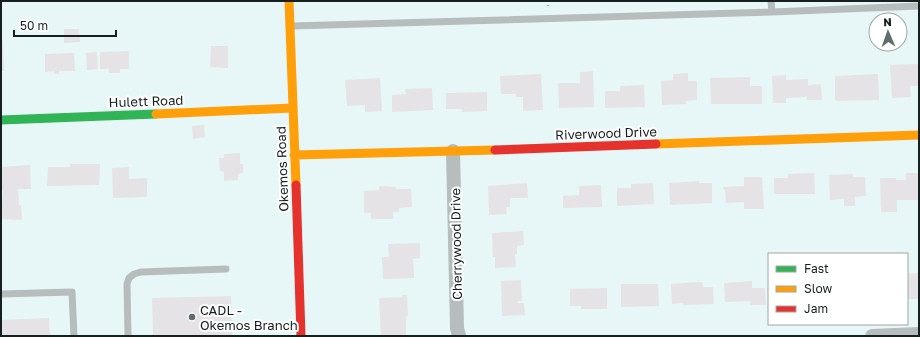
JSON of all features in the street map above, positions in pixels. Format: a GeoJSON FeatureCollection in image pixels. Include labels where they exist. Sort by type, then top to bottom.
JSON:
{"type":"FeatureCollection","features":[{"type":"Feature","properties":{"kind":"street","name":"Okemos Road"},"geometry":{"type":"LineString","coordinates":[[289,1],[301,336]]}},
{"type":"Feature","properties":{"kind":"street","name":"Hulett Road"},"geometry":{"type":"LineString","coordinates":[[1,120],[292,108]]}},
{"type":"Feature","properties":{"kind":"street","name":"Riverwood Drive"},"geometry":{"type":"LineString","coordinates":[[294,155],[919,135]]}},
{"type":"Feature","properties":{"kind":"street","name":"Cherrywood Drive"},"geometry":{"type":"LineString","coordinates":[[454,151],[459,336]]}},
{"type":"Feature","properties":{"kind":"street"},"geometry":{"type":"LineString","coordinates":[[872,336],[919,334]]}},
{"type":"Feature","properties":{"kind":"lane"},"geometry":{"type":"LineString","coordinates":[[771,1],[772,12]]}},
{"type":"Feature","properties":{"kind":"lane"},"geometry":{"type":"LineString","coordinates":[[290,26],[772,12],[919,6]]}},
{"type":"Feature","properties":{"kind":"lane"},"geometry":{"type":"LineString","coordinates":[[128,336],[127,284],[129,278],[134,274],[153,271],[226,269]]}},
{"type":"Feature","properties":{"kind":"lane"},"geometry":{"type":"LineString","coordinates":[[1,294],[72,292],[74,336]]}},
{"type":"Feature","properties":{"kind":"building"},"geometry":{"type":"Polygon","coordinates":[[[64,29],[79,29],[80,42],[64,43],[64,29]]]}},
{"type":"Feature","properties":{"kind":"building"},"geometry":{"type":"Polygon","coordinates":[[[3,40],[4,71],[1,71],[1,41],[3,40]]]}},
{"type":"Feature","properties":{"kind":"building"},"geometry":{"type":"Polygon","coordinates":[[[211,46],[228,46],[228,68],[210,67],[211,46]]]}},
{"type":"Feature","properties":{"kind":"building"},"geometry":{"type":"Polygon","coordinates":[[[129,51],[129,69],[120,69],[120,73],[109,73],[109,69],[100,69],[100,52],[129,51]]]}},
{"type":"Feature","properties":{"kind":"building"},"geometry":{"type":"Polygon","coordinates":[[[97,52],[98,69],[87,70],[86,53],[97,52]]]}},
{"type":"Feature","properties":{"kind":"building"},"geometry":{"type":"Polygon","coordinates":[[[74,53],[75,71],[59,71],[59,74],[54,74],[54,71],[45,72],[45,54],[74,53]]]}},
{"type":"Feature","properties":{"kind":"building"},"geometry":{"type":"Polygon","coordinates":[[[919,64],[919,83],[918,86],[910,86],[911,97],[892,98],[890,65],[919,64]]]}},
{"type":"Feature","properties":{"kind":"building"},"geometry":{"type":"Polygon","coordinates":[[[593,71],[594,107],[559,108],[558,83],[580,83],[580,72],[593,71]]]}},
{"type":"Feature","properties":{"kind":"building"},"geometry":{"type":"Polygon","coordinates":[[[688,73],[688,81],[697,81],[697,100],[686,101],[686,104],[662,105],[661,81],[673,80],[673,74],[688,73]]]}},
{"type":"Feature","properties":{"kind":"building"},"geometry":{"type":"Polygon","coordinates":[[[541,74],[543,110],[523,111],[523,97],[516,97],[516,94],[501,94],[500,76],[541,74]]]}},
{"type":"Feature","properties":{"kind":"building"},"geometry":{"type":"Polygon","coordinates":[[[878,74],[879,100],[835,101],[835,76],[878,74]]]}},
{"type":"Feature","properties":{"kind":"building"},"geometry":{"type":"Polygon","coordinates":[[[786,75],[786,80],[808,79],[808,85],[821,84],[822,100],[807,100],[807,97],[786,98],[786,103],[773,103],[772,76],[786,75]]]}},
{"type":"Feature","properties":{"kind":"building"},"geometry":{"type":"Polygon","coordinates":[[[750,77],[750,86],[762,86],[762,104],[711,104],[710,78],[750,77]]]}},
{"type":"Feature","properties":{"kind":"building"},"geometry":{"type":"Polygon","coordinates":[[[380,78],[382,111],[365,112],[365,105],[347,106],[345,80],[380,78]]]}},
{"type":"Feature","properties":{"kind":"building"},"geometry":{"type":"Polygon","coordinates":[[[644,85],[645,107],[605,108],[605,91],[620,91],[620,86],[644,85]]]}},
{"type":"Feature","properties":{"kind":"building"},"geometry":{"type":"Polygon","coordinates":[[[432,88],[433,110],[392,112],[392,95],[406,94],[405,89],[432,88]]]}},
{"type":"Feature","properties":{"kind":"building"},"geometry":{"type":"Polygon","coordinates":[[[487,92],[487,111],[462,112],[462,109],[446,109],[446,93],[487,92]]]}},
{"type":"Feature","properties":{"kind":"building"},"geometry":{"type":"Polygon","coordinates":[[[204,125],[205,137],[193,139],[192,126],[204,125]]]}},
{"type":"Feature","properties":{"kind":"building"},"geometry":{"type":"Polygon","coordinates":[[[240,153],[240,164],[243,164],[243,173],[238,174],[238,180],[224,181],[224,172],[220,171],[219,158],[224,158],[224,154],[240,153]]]}},
{"type":"Feature","properties":{"kind":"building"},"geometry":{"type":"Polygon","coordinates":[[[70,164],[100,164],[99,185],[47,186],[48,167],[70,167],[70,164]]]}},
{"type":"Feature","properties":{"kind":"building"},"geometry":{"type":"Polygon","coordinates":[[[30,165],[31,189],[18,189],[22,220],[1,219],[3,190],[1,190],[1,167],[30,165]]]}},
{"type":"Feature","properties":{"kind":"building"},"geometry":{"type":"Polygon","coordinates":[[[129,167],[129,179],[147,178],[147,197],[113,198],[112,168],[129,167]]]}},
{"type":"Feature","properties":{"kind":"building"},"geometry":{"type":"Polygon","coordinates":[[[814,173],[815,194],[774,194],[774,178],[788,178],[788,174],[814,173]]]}},
{"type":"Feature","properties":{"kind":"building"},"geometry":{"type":"Polygon","coordinates":[[[906,173],[919,173],[919,200],[897,200],[897,212],[881,212],[880,178],[896,178],[896,180],[906,180],[906,173]]]}},
{"type":"Feature","properties":{"kind":"building"},"geometry":{"type":"Polygon","coordinates":[[[853,174],[853,177],[865,177],[866,196],[855,197],[855,206],[844,206],[844,199],[830,200],[829,175],[853,174]]]}},
{"type":"Feature","properties":{"kind":"building"},"geometry":{"type":"Polygon","coordinates":[[[744,177],[762,177],[764,209],[744,209],[744,202],[726,203],[725,189],[723,190],[723,187],[744,186],[744,177]]]}},
{"type":"Feature","properties":{"kind":"building"},"geometry":{"type":"Polygon","coordinates":[[[699,181],[699,183],[712,183],[712,203],[670,205],[669,183],[699,181]]]}},
{"type":"Feature","properties":{"kind":"building"},"geometry":{"type":"Polygon","coordinates":[[[527,183],[528,198],[510,198],[510,207],[506,207],[507,214],[489,215],[488,186],[527,183]]]}},
{"type":"Feature","properties":{"kind":"building"},"geometry":{"type":"Polygon","coordinates":[[[653,183],[654,204],[617,206],[617,188],[631,188],[631,184],[653,183]]]}},
{"type":"Feature","properties":{"kind":"building"},"geometry":{"type":"Polygon","coordinates":[[[601,185],[602,207],[563,208],[563,196],[579,195],[579,186],[601,185]]]}},
{"type":"Feature","properties":{"kind":"building"},"geometry":{"type":"Polygon","coordinates":[[[379,186],[396,187],[396,189],[411,189],[412,207],[399,208],[399,212],[393,212],[393,219],[371,219],[371,213],[364,213],[364,191],[379,190],[379,186]]]}},
{"type":"Feature","properties":{"kind":"building"},"geometry":{"type":"Polygon","coordinates":[[[523,231],[524,245],[517,246],[517,254],[515,254],[516,267],[495,268],[492,233],[523,231]]]}},
{"type":"Feature","properties":{"kind":"building"},"geometry":{"type":"Polygon","coordinates":[[[420,243],[420,258],[413,259],[414,278],[383,279],[382,257],[389,257],[388,244],[420,243]]]}},
{"type":"Feature","properties":{"kind":"building"},"geometry":{"type":"Polygon","coordinates":[[[919,273],[919,299],[908,299],[908,274],[919,273]]]}},
{"type":"Feature","properties":{"kind":"building"},"geometry":{"type":"Polygon","coordinates":[[[521,280],[522,301],[518,301],[518,303],[524,303],[525,315],[502,316],[501,281],[521,280]]]}},
{"type":"Feature","properties":{"kind":"building"},"geometry":{"type":"Polygon","coordinates":[[[752,281],[752,288],[765,288],[766,305],[750,305],[750,301],[725,302],[724,283],[752,281]]]}},
{"type":"Feature","properties":{"kind":"building"},"geometry":{"type":"Polygon","coordinates":[[[702,282],[703,287],[713,287],[714,304],[672,304],[671,284],[702,282]]]}},
{"type":"Feature","properties":{"kind":"building"},"geometry":{"type":"Polygon","coordinates":[[[621,284],[658,284],[659,306],[621,307],[621,284]]]}},
{"type":"Feature","properties":{"kind":"building"},"geometry":{"type":"Polygon","coordinates":[[[607,288],[607,309],[581,309],[581,306],[570,306],[570,289],[607,288]]]}},
{"type":"Feature","properties":{"kind":"building"},"geometry":{"type":"Polygon","coordinates":[[[402,295],[407,295],[408,316],[406,316],[406,335],[381,336],[379,298],[402,297],[402,295]]]}},
{"type":"Feature","properties":{"kind":"building","name":"CADL - Okemos Branch"},"geometry":{"type":"Polygon","coordinates":[[[231,296],[232,336],[153,336],[152,298],[231,296]]]}},
{"type":"Feature","properties":{"kind":"building"},"geometry":{"type":"Polygon","coordinates":[[[49,318],[50,336],[1,336],[1,320],[49,318]]]}},
{"type":"Feature","properties":{"kind":"traffic: fast"},"geometry":{"type":"LineString","coordinates":[[1,120],[156,114]]}},
{"type":"Feature","properties":{"kind":"traffic: slow"},"geometry":{"type":"LineString","coordinates":[[289,1],[296,185]]}},
{"type":"Feature","properties":{"kind":"traffic: slow"},"geometry":{"type":"LineString","coordinates":[[156,114],[292,108]]}},
{"type":"Feature","properties":{"kind":"traffic: slow"},"geometry":{"type":"LineString","coordinates":[[656,144],[919,135]]}},
{"type":"Feature","properties":{"kind":"traffic: slow"},"geometry":{"type":"LineString","coordinates":[[294,155],[495,150]]}},
{"type":"Feature","properties":{"kind":"traffic: jam"},"geometry":{"type":"LineString","coordinates":[[495,150],[656,144]]}},
{"type":"Feature","properties":{"kind":"traffic: jam"},"geometry":{"type":"LineString","coordinates":[[296,185],[301,336]]}},
{"type":"Feature","properties":{"kind":"place","name":"CADL - Okemos Branch"},"geometry":{"type":"Point","coordinates":[192,317]}}]}
